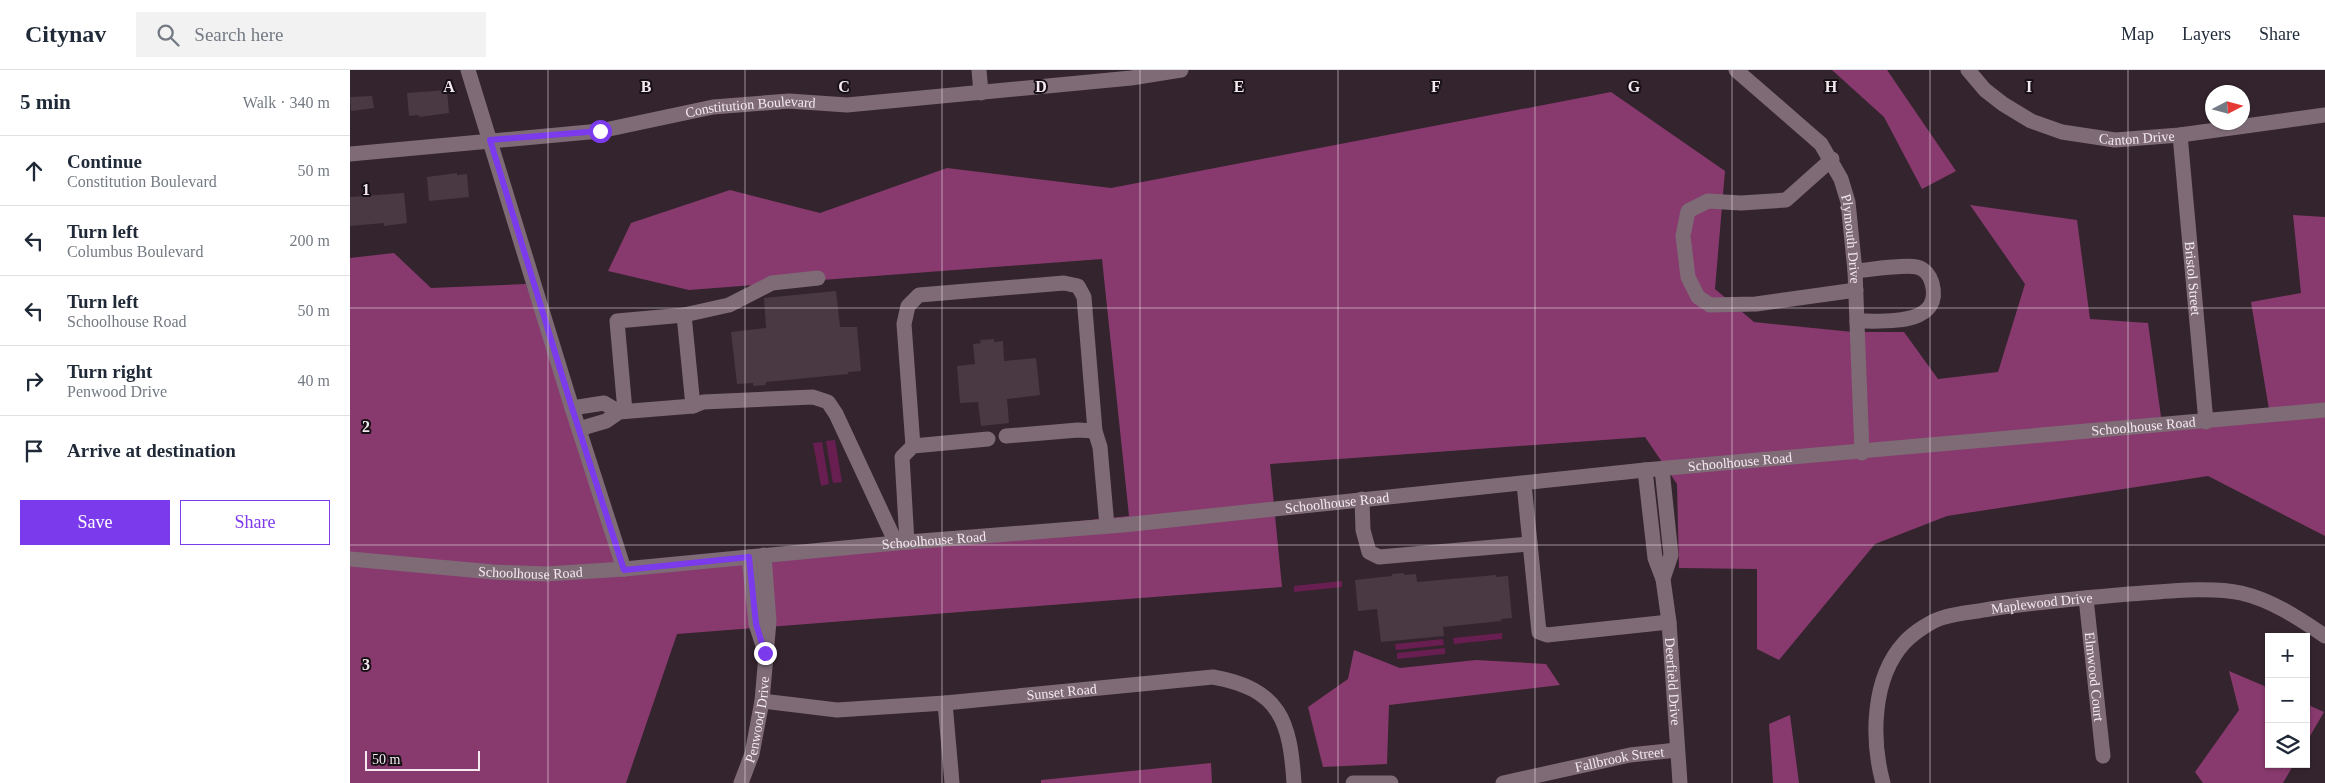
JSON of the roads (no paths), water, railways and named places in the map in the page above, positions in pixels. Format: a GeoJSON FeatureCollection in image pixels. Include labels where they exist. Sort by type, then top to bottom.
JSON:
{"type":"FeatureCollection","features":[{"type":"Feature","properties":{"kind":"street"},"geometry":{"type":"LineString","coordinates":[[468,70],[624,570]]}},
{"type":"Feature","properties":{"kind":"street"},"geometry":{"type":"LineString","coordinates":[[979,70],[981,93]]}},
{"type":"Feature","properties":{"kind":"street","name":"Constitution Boulevard"},"geometry":{"type":"LineString","coordinates":[[350,154],[600,131],[713,107],[789,101],[847,105],[1132,78],[1181,70]]}},
{"type":"Feature","properties":{"kind":"street","name":"Plymouth Drive"},"geometry":{"type":"LineString","coordinates":[[1736,70],[1822,144],[1832,159],[1841,179],[1848,202],[1855,271],[1862,453]]}},
{"type":"Feature","properties":{"kind":"street","name":"Canton Drive"},"geometry":{"type":"LineString","coordinates":[[1968,70],[1985,90],[2003,104],[2031,121],[2062,132],[2114,140],[2180,135],[2325,115]]}},
{"type":"Feature","properties":{"kind":"street","name":"Bristol Street"},"geometry":{"type":"LineString","coordinates":[[2180,135],[2206,422]]}},
{"type":"Feature","properties":{"kind":"street"},"geometry":{"type":"LineString","coordinates":[[1832,159],[1786,200],[1741,203],[1708,201],[1688,211],[1683,236],[1688,277],[1698,297],[1710,305],[1756,304],[1856,290]]}},
{"type":"Feature","properties":{"kind":"street"},"geometry":{"type":"LineString","coordinates":[[1855,271],[1917,267],[1926,272],[1932,283],[1934,298],[1918,316],[1908,320],[1856,321]]}},
{"type":"Feature","properties":{"kind":"street"},"geometry":{"type":"LineString","coordinates":[[622,412],[617,322],[684,315],[728,305],[772,283],[818,278]]}},
{"type":"Feature","properties":{"kind":"street"},"geometry":{"type":"LineString","coordinates":[[913,446],[904,324],[908,306],[919,295],[1064,283],[1078,286],[1084,297],[1095,431],[1100,447],[1107,526]]}},
{"type":"Feature","properties":{"kind":"street"},"geometry":{"type":"LineString","coordinates":[[684,315],[693,406]]}},
{"type":"Feature","properties":{"kind":"street"},"geometry":{"type":"LineString","coordinates":[[579,429],[606,421],[622,412],[693,406],[703,402],[813,397],[828,402],[902,542]]}},
{"type":"Feature","properties":{"kind":"street"},"geometry":{"type":"LineString","coordinates":[[572,408],[604,403],[622,412]]}},
{"type":"Feature","properties":{"kind":"street","name":"Schoolhouse Road"},"geometry":{"type":"LineString","coordinates":[[350,559],[546,574],[624,570],[902,542],[1107,526],[1645,470],[1862,453],[2325,410]]}},
{"type":"Feature","properties":{"kind":"street"},"geometry":{"type":"LineString","coordinates":[[1006,436],[1078,430],[1095,431]]}},
{"type":"Feature","properties":{"kind":"street"},"geometry":{"type":"LineString","coordinates":[[902,542],[902,457],[913,446],[988,439]]}},
{"type":"Feature","properties":{"kind":"street","name":"Deerfield Drive"},"geometry":{"type":"LineString","coordinates":[[1662,469],[1671,555],[1663,579]]}},
{"type":"Feature","properties":{"kind":"street","name":"Deerfield Drive"},"geometry":{"type":"LineString","coordinates":[[1645,470],[1655,558],[1663,579],[1669,622],[1680,783]]}},
{"type":"Feature","properties":{"kind":"street"},"geometry":{"type":"LineString","coordinates":[[1524,484],[1539,632],[1547,635],[1669,622]]}},
{"type":"Feature","properties":{"kind":"street"},"geometry":{"type":"LineString","coordinates":[[1362,499],[1363,530],[1370,552],[1380,557],[1530,544]]}},
{"type":"Feature","properties":{"kind":"street","name":"Penwood Drive"},"geometry":{"type":"LineString","coordinates":[[741,783],[752,754],[762,701],[765,653],[770,621],[757,556]]}},
{"type":"Feature","properties":{"kind":"street","name":"Maplewood Drive"},"geometry":{"type":"LineString","coordinates":[[1883,783],[1878,754],[1877,713],[1881,686],[1890,661],[1904,642],[1926,626],[1943,617],[2038,602],[2189,590],[2242,593],[2290,612],[2325,636]]}},
{"type":"Feature","properties":{"kind":"street","name":"Elmwood Court"},"geometry":{"type":"LineString","coordinates":[[2086,598],[2103,756]]}},
{"type":"Feature","properties":{"kind":"street","name":"Sunset Road"},"geometry":{"type":"LineString","coordinates":[[762,701],[837,710],[946,703],[1214,678],[1231,680],[1264,696],[1279,712],[1288,729],[1294,783]]}},
{"type":"Feature","properties":{"kind":"street"},"geometry":{"type":"LineString","coordinates":[[946,703],[952,783]]}},
{"type":"Feature","properties":{"kind":"street","name":"Fallbrook Street"},"geometry":{"type":"LineString","coordinates":[[1503,783],[1630,755],[1677,750]]}},
{"type":"Feature","properties":{"kind":"street"},"geometry":{"type":"LineString","coordinates":[[1353,783],[1391,783]]}}]}
